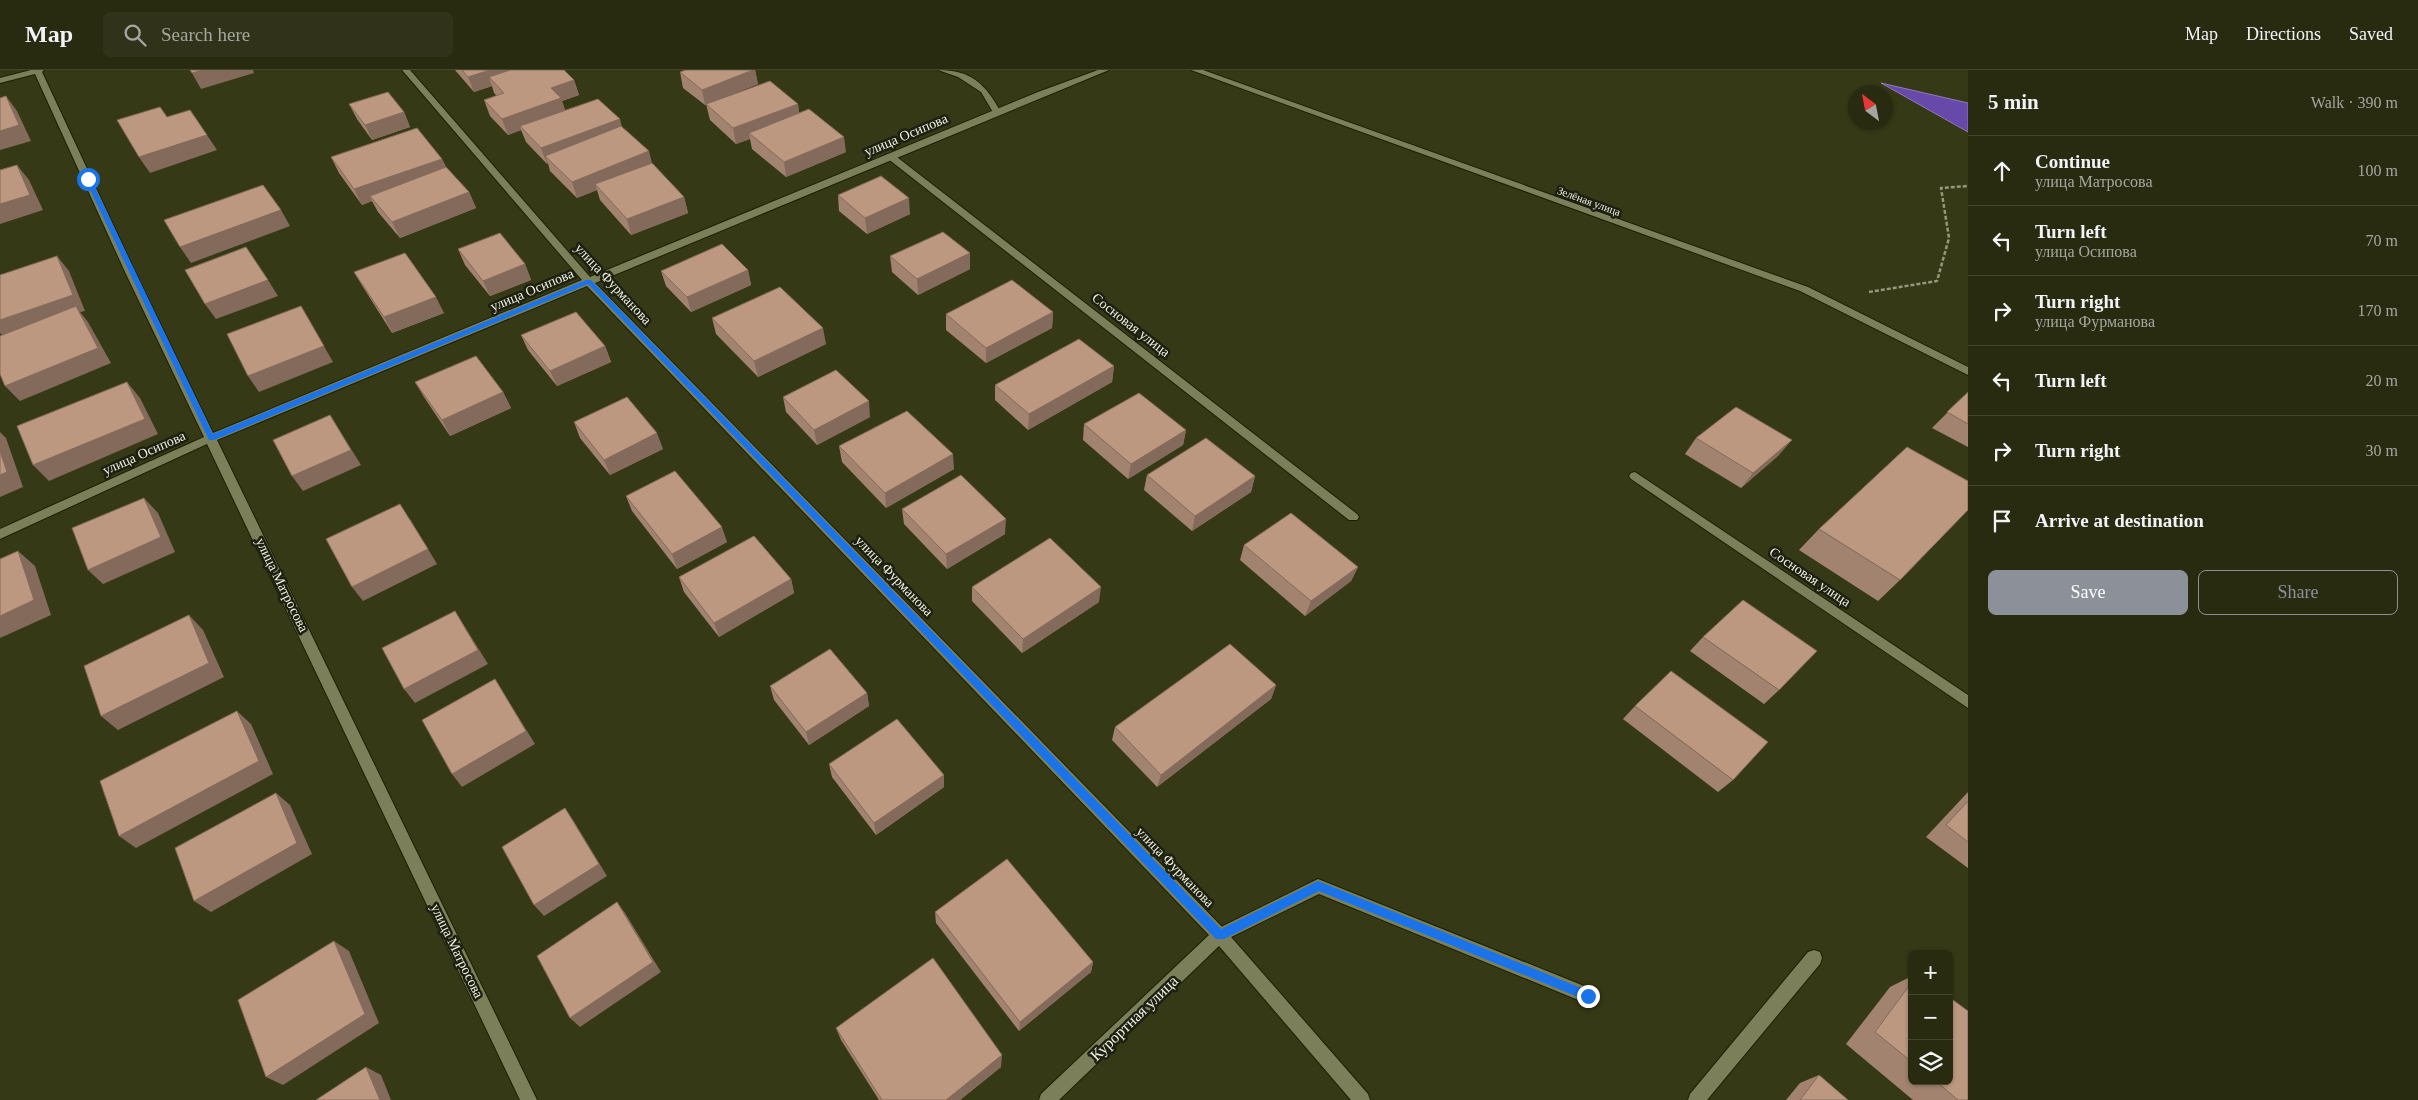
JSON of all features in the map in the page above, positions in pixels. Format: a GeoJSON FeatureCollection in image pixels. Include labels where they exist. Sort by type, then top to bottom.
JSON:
{"type":"FeatureCollection","features":[{"type":"Feature","properties":{"kind":"street"},"geometry":{"type":"LineString","coordinates":[[0,81],[38,70]]}},
{"type":"Feature","properties":{"kind":"street","name":"улица Матросова"},"geometry":{"type":"LineString","coordinates":[[38,70],[131,274],[529,1100]]}},
{"type":"Feature","properties":{"kind":"street","name":"улица Фурманова"},"geometry":{"type":"LineString","coordinates":[[406,70],[589,282],[1220,935],[1362,1100]]}},
{"type":"Feature","properties":{"kind":"street"},"geometry":{"type":"LineString","coordinates":[[942,70],[961,76],[984,90],[997,112]]}},
{"type":"Feature","properties":{"kind":"street","name":"улица Осипова"},"geometry":{"type":"LineString","coordinates":[[0,534],[211,438],[890,156],[1105,70]]}},
{"type":"Feature","properties":{"kind":"street","name":"Зелёная улица"},"geometry":{"type":"LineString","coordinates":[[1195,70],[1804,289],[1968,371]]}},
{"type":"Feature","properties":{"kind":"street","name":"Сосновая улица"},"geometry":{"type":"LineString","coordinates":[[890,156],[1353,517]]}},
{"type":"Feature","properties":{"kind":"street","name":"Сосновая улица"},"geometry":{"type":"LineString","coordinates":[[1635,476],[1968,702]]}},
{"type":"Feature","properties":{"kind":"street","name":"Курортная улица"},"geometry":{"type":"LineString","coordinates":[[1048,1100],[1220,935],[1318,886],[1588,996]]}},
{"type":"Feature","properties":{"kind":"street"},"geometry":{"type":"LineString","coordinates":[[1696,1100],[1814,958]]}},
{"type":"Feature","properties":{"kind":"path"},"geometry":{"type":"LineString","coordinates":[[1862,293],[1937,281],[1949,238],[1941,188],[1968,186]]}},
{"type":"Feature","properties":{"kind":"shaded area"},"geometry":{"type":"Polygon","coordinates":[[[1893,86],[1968,103],[1968,132],[1893,90],[1893,86]]]}},
{"type":"Feature","properties":{"kind":"building"},"geometry":{"type":"Polygon","coordinates":[[[190,70],[203,70],[192,73],[190,70]]]}},
{"type":"Feature","properties":{"kind":"building"},"geometry":{"type":"Polygon","coordinates":[[[462,70],[490,70],[468,77],[462,70]]]}},
{"type":"Feature","properties":{"kind":"building"},"geometry":{"type":"Polygon","coordinates":[[[510,70],[564,70],[574,80],[551,88],[561,98],[502,119],[484,100],[504,93],[489,77],[510,70]]]}},
{"type":"Feature","properties":{"kind":"building"},"geometry":{"type":"Polygon","coordinates":[[[686,70],[753,70],[702,90],[680,72],[686,70]]]}},
{"type":"Feature","properties":{"kind":"building"},"geometry":{"type":"Polygon","coordinates":[[[770,81],[798,104],[733,128],[706,104],[770,81]]]}},
{"type":"Feature","properties":{"kind":"building"},"geometry":{"type":"Polygon","coordinates":[[[388,92],[404,112],[365,125],[349,104],[388,92]]]}},
{"type":"Feature","properties":{"kind":"building"},"geometry":{"type":"Polygon","coordinates":[[[6,96],[19,125],[0,131],[0,98],[6,96]]]}},
{"type":"Feature","properties":{"kind":"building"},"geometry":{"type":"Polygon","coordinates":[[[598,99],[620,119],[541,148],[520,126],[598,99]]]}},
{"type":"Feature","properties":{"kind":"building"},"geometry":{"type":"Polygon","coordinates":[[[160,107],[167,117],[190,110],[207,135],[139,157],[117,120],[160,107]]]}},
{"type":"Feature","properties":{"kind":"building"},"geometry":{"type":"Polygon","coordinates":[[[809,109],[844,137],[784,162],[749,133],[809,109]]]}},
{"type":"Feature","properties":{"kind":"building"},"geometry":{"type":"Polygon","coordinates":[[[621,126],[649,151],[572,182],[545,156],[621,126]]]}},
{"type":"Feature","properties":{"kind":"building"},"geometry":{"type":"Polygon","coordinates":[[[417,128],[442,159],[354,189],[331,157],[417,128]]]}},
{"type":"Feature","properties":{"kind":"building"},"geometry":{"type":"Polygon","coordinates":[[[652,163],[684,197],[627,219],[595,184],[652,163]]]}},
{"type":"Feature","properties":{"kind":"building"},"geometry":{"type":"Polygon","coordinates":[[[17,165],[30,195],[0,204],[0,170],[17,165]]]}},
{"type":"Feature","properties":{"kind":"building"},"geometry":{"type":"Polygon","coordinates":[[[446,167],[469,192],[392,222],[370,196],[446,167]]]}},
{"type":"Feature","properties":{"kind":"building"},"geometry":{"type":"Polygon","coordinates":[[[881,176],[909,198],[865,218],[838,195],[881,176]]]}},
{"type":"Feature","properties":{"kind":"building"},"geometry":{"type":"Polygon","coordinates":[[[263,185],[281,210],[180,247],[164,220],[263,185]]]}},
{"type":"Feature","properties":{"kind":"building"},"geometry":{"type":"Polygon","coordinates":[[[943,232],[970,253],[917,279],[890,256],[943,232]]]}},
{"type":"Feature","properties":{"kind":"building"},"geometry":{"type":"Polygon","coordinates":[[[500,233],[525,264],[483,281],[458,249],[500,233]]]}},
{"type":"Feature","properties":{"kind":"building"},"geometry":{"type":"Polygon","coordinates":[[[722,244],[748,270],[687,297],[661,271],[722,244]]]}},
{"type":"Feature","properties":{"kind":"building"},"geometry":{"type":"Polygon","coordinates":[[[246,247],[268,280],[205,304],[185,270],[246,247]]]}},
{"type":"Feature","properties":{"kind":"building"},"geometry":{"type":"Polygon","coordinates":[[[405,253],[436,297],[384,317],[354,272],[405,253]]]}},
{"type":"Feature","properties":{"kind":"building"},"geometry":{"type":"Polygon","coordinates":[[[57,256],[73,295],[0,320],[0,275],[57,256]]]}},
{"type":"Feature","properties":{"kind":"building"},"geometry":{"type":"Polygon","coordinates":[[[1012,280],[1053,312],[986,348],[946,314],[1012,280]]]}},
{"type":"Feature","properties":{"kind":"building"},"geometry":{"type":"Polygon","coordinates":[[[780,287],[823,328],[754,361],[712,318],[780,287]]]}},
{"type":"Feature","properties":{"kind":"building"},"geometry":{"type":"Polygon","coordinates":[[[76,306],[98,348],[5,386],[0,374],[0,336],[76,306]]]}},
{"type":"Feature","properties":{"kind":"building"},"geometry":{"type":"Polygon","coordinates":[[[301,306],[324,346],[248,376],[227,334],[301,306]]]}},
{"type":"Feature","properties":{"kind":"building"},"geometry":{"type":"Polygon","coordinates":[[[576,312],[605,346],[550,371],[521,335],[576,312]]]}},
{"type":"Feature","properties":{"kind":"building"},"geometry":{"type":"Polygon","coordinates":[[[1079,339],[1114,366],[1029,414],[995,385],[1079,339]]]}},
{"type":"Feature","properties":{"kind":"building"},"geometry":{"type":"Polygon","coordinates":[[[476,356],[503,392],[442,420],[415,382],[476,356]]]}},
{"type":"Feature","properties":{"kind":"building"},"geometry":{"type":"Polygon","coordinates":[[[836,370],[869,401],[814,430],[783,397],[836,370]]]}},
{"type":"Feature","properties":{"kind":"building"},"geometry":{"type":"Polygon","coordinates":[[[127,382],[145,419],[33,465],[17,426],[127,382]]]}},
{"type":"Feature","properties":{"kind":"building"},"geometry":{"type":"Polygon","coordinates":[[[1968,392],[1968,424],[1947,412],[1968,392]]]}},
{"type":"Feature","properties":{"kind":"building"},"geometry":{"type":"Polygon","coordinates":[[[1139,393],[1186,430],[1131,464],[1084,424],[1139,393]]]}},
{"type":"Feature","properties":{"kind":"building"},"geometry":{"type":"Polygon","coordinates":[[[627,397],[657,433],[604,460],[574,422],[627,397]]]}},
{"type":"Feature","properties":{"kind":"building"},"geometry":{"type":"Polygon","coordinates":[[[1736,407],[1792,440],[1753,473],[1696,438],[1736,407]]]}},
{"type":"Feature","properties":{"kind":"building"},"geometry":{"type":"Polygon","coordinates":[[[907,411],[953,454],[885,493],[839,446],[907,411]]]}},
{"type":"Feature","properties":{"kind":"building"},"geometry":{"type":"Polygon","coordinates":[[[330,415],[351,450],[292,476],[273,440],[330,415]]]}},
{"type":"Feature","properties":{"kind":"building"},"geometry":{"type":"Polygon","coordinates":[[[1206,438],[1255,476],[1195,516],[1147,475],[1206,438]]]}},
{"type":"Feature","properties":{"kind":"building"},"geometry":{"type":"Polygon","coordinates":[[[1907,447],[1968,481],[1968,510],[1900,580],[1819,529],[1907,447]]]}},
{"type":"Feature","properties":{"kind":"building"},"geometry":{"type":"Polygon","coordinates":[[[0,451],[7,472],[0,475],[0,451]]]}},
{"type":"Feature","properties":{"kind":"building"},"geometry":{"type":"Polygon","coordinates":[[[675,471],[722,527],[672,554],[626,496],[675,471]]]}},
{"type":"Feature","properties":{"kind":"building"},"geometry":{"type":"Polygon","coordinates":[[[961,475],[1006,519],[946,554],[902,509],[961,475]]]}},
{"type":"Feature","properties":{"kind":"building"},"geometry":{"type":"Polygon","coordinates":[[[144,498],[161,537],[88,570],[72,528],[144,498]]]}},
{"type":"Feature","properties":{"kind":"building"},"geometry":{"type":"Polygon","coordinates":[[[400,504],[428,549],[352,587],[326,539],[400,504]]]}},
{"type":"Feature","properties":{"kind":"building"},"geometry":{"type":"Polygon","coordinates":[[[1291,513],[1358,567],[1311,601],[1244,545],[1291,513]]]}},
{"type":"Feature","properties":{"kind":"building"},"geometry":{"type":"Polygon","coordinates":[[[754,536],[791,579],[714,623],[679,577],[754,536]]]}},
{"type":"Feature","properties":{"kind":"building"},"geometry":{"type":"Polygon","coordinates":[[[1050,538],[1101,587],[1023,639],[972,587],[1050,538]]]}},
{"type":"Feature","properties":{"kind":"building"},"geometry":{"type":"Polygon","coordinates":[[[18,551],[34,600],[0,616],[0,559],[18,551]]]}},
{"type":"Feature","properties":{"kind":"building"},"geometry":{"type":"Polygon","coordinates":[[[1743,600],[1817,651],[1779,690],[1703,637],[1743,600]]]}},
{"type":"Feature","properties":{"kind":"building"},"geometry":{"type":"Polygon","coordinates":[[[455,611],[478,650],[404,689],[382,648],[455,611]]]}},
{"type":"Feature","properties":{"kind":"building"},"geometry":{"type":"Polygon","coordinates":[[[189,615],[209,663],[101,716],[84,666],[189,615]]]}},
{"type":"Feature","properties":{"kind":"building"},"geometry":{"type":"Polygon","coordinates":[[[1230,644],[1276,685],[1161,775],[1115,727],[1230,644]]]}},
{"type":"Feature","properties":{"kind":"building"},"geometry":{"type":"Polygon","coordinates":[[[830,649],[867,693],[806,732],[770,686],[830,649]]]}},
{"type":"Feature","properties":{"kind":"building"},"geometry":{"type":"Polygon","coordinates":[[[1671,671],[1768,742],[1733,780],[1635,706],[1671,671]]]}},
{"type":"Feature","properties":{"kind":"building"},"geometry":{"type":"Polygon","coordinates":[[[495,679],[526,731],[452,774],[422,720],[495,679]]]}},
{"type":"Feature","properties":{"kind":"building"},"geometry":{"type":"Polygon","coordinates":[[[237,711],[259,761],[119,836],[100,781],[237,711]]]}},
{"type":"Feature","properties":{"kind":"building"},"geometry":{"type":"Polygon","coordinates":[[[897,719],[944,775],[874,823],[829,764],[897,719]]]}},
{"type":"Feature","properties":{"kind":"building"},"geometry":{"type":"Polygon","coordinates":[[[276,793],[297,843],[194,901],[175,848],[276,793]]]}},
{"type":"Feature","properties":{"kind":"building"},"geometry":{"type":"Polygon","coordinates":[[[1968,801],[1968,842],[1946,825],[1968,801]]]}},
{"type":"Feature","properties":{"kind":"building"},"geometry":{"type":"Polygon","coordinates":[[[565,808],[599,864],[534,905],[502,847],[565,808]]]}},
{"type":"Feature","properties":{"kind":"building"},"geometry":{"type":"Polygon","coordinates":[[[1007,859],[1093,962],[1020,1022],[935,912],[1007,859]]]}},
{"type":"Feature","properties":{"kind":"building"},"geometry":{"type":"Polygon","coordinates":[[[617,902],[653,962],[570,1018],[537,956],[617,902]]]}},
{"type":"Feature","properties":{"kind":"building"},"geometry":{"type":"Polygon","coordinates":[[[334,941],[365,1014],[266,1077],[238,1000],[334,941]]]}},
{"type":"Feature","properties":{"kind":"building"},"geometry":{"type":"Polygon","coordinates":[[[933,958],[1002,1055],[946,1100],[882,1100],[836,1028],[933,958]]]}},
{"type":"Feature","properties":{"kind":"building"},"geometry":{"type":"Polygon","coordinates":[[[1908,987],[1908,1059],[1875,1032],[1908,987]]]}},
{"type":"Feature","properties":{"kind":"building"},"geometry":{"type":"Polygon","coordinates":[[[1953,1000],[1968,1011],[1968,1100],[1958,1100],[1941,1085],[1953,1085],[1953,1000]]]}},
{"type":"Feature","properties":{"kind":"building"},"geometry":{"type":"Polygon","coordinates":[[[366,1067],[380,1100],[316,1100],[366,1067]]]}},
{"type":"Feature","properties":{"kind":"building"},"geometry":{"type":"Polygon","coordinates":[[[1819,1075],[1848,1100],[1800,1100],[1819,1075]]]}},
{"type":"Feature","properties":{"kind":"route"},"geometry":{"type":"LineString","coordinates":[[88,179],[131,274],[211,438],[589,282],[1220,935],[1318,886],[1588,996]]}}]}
